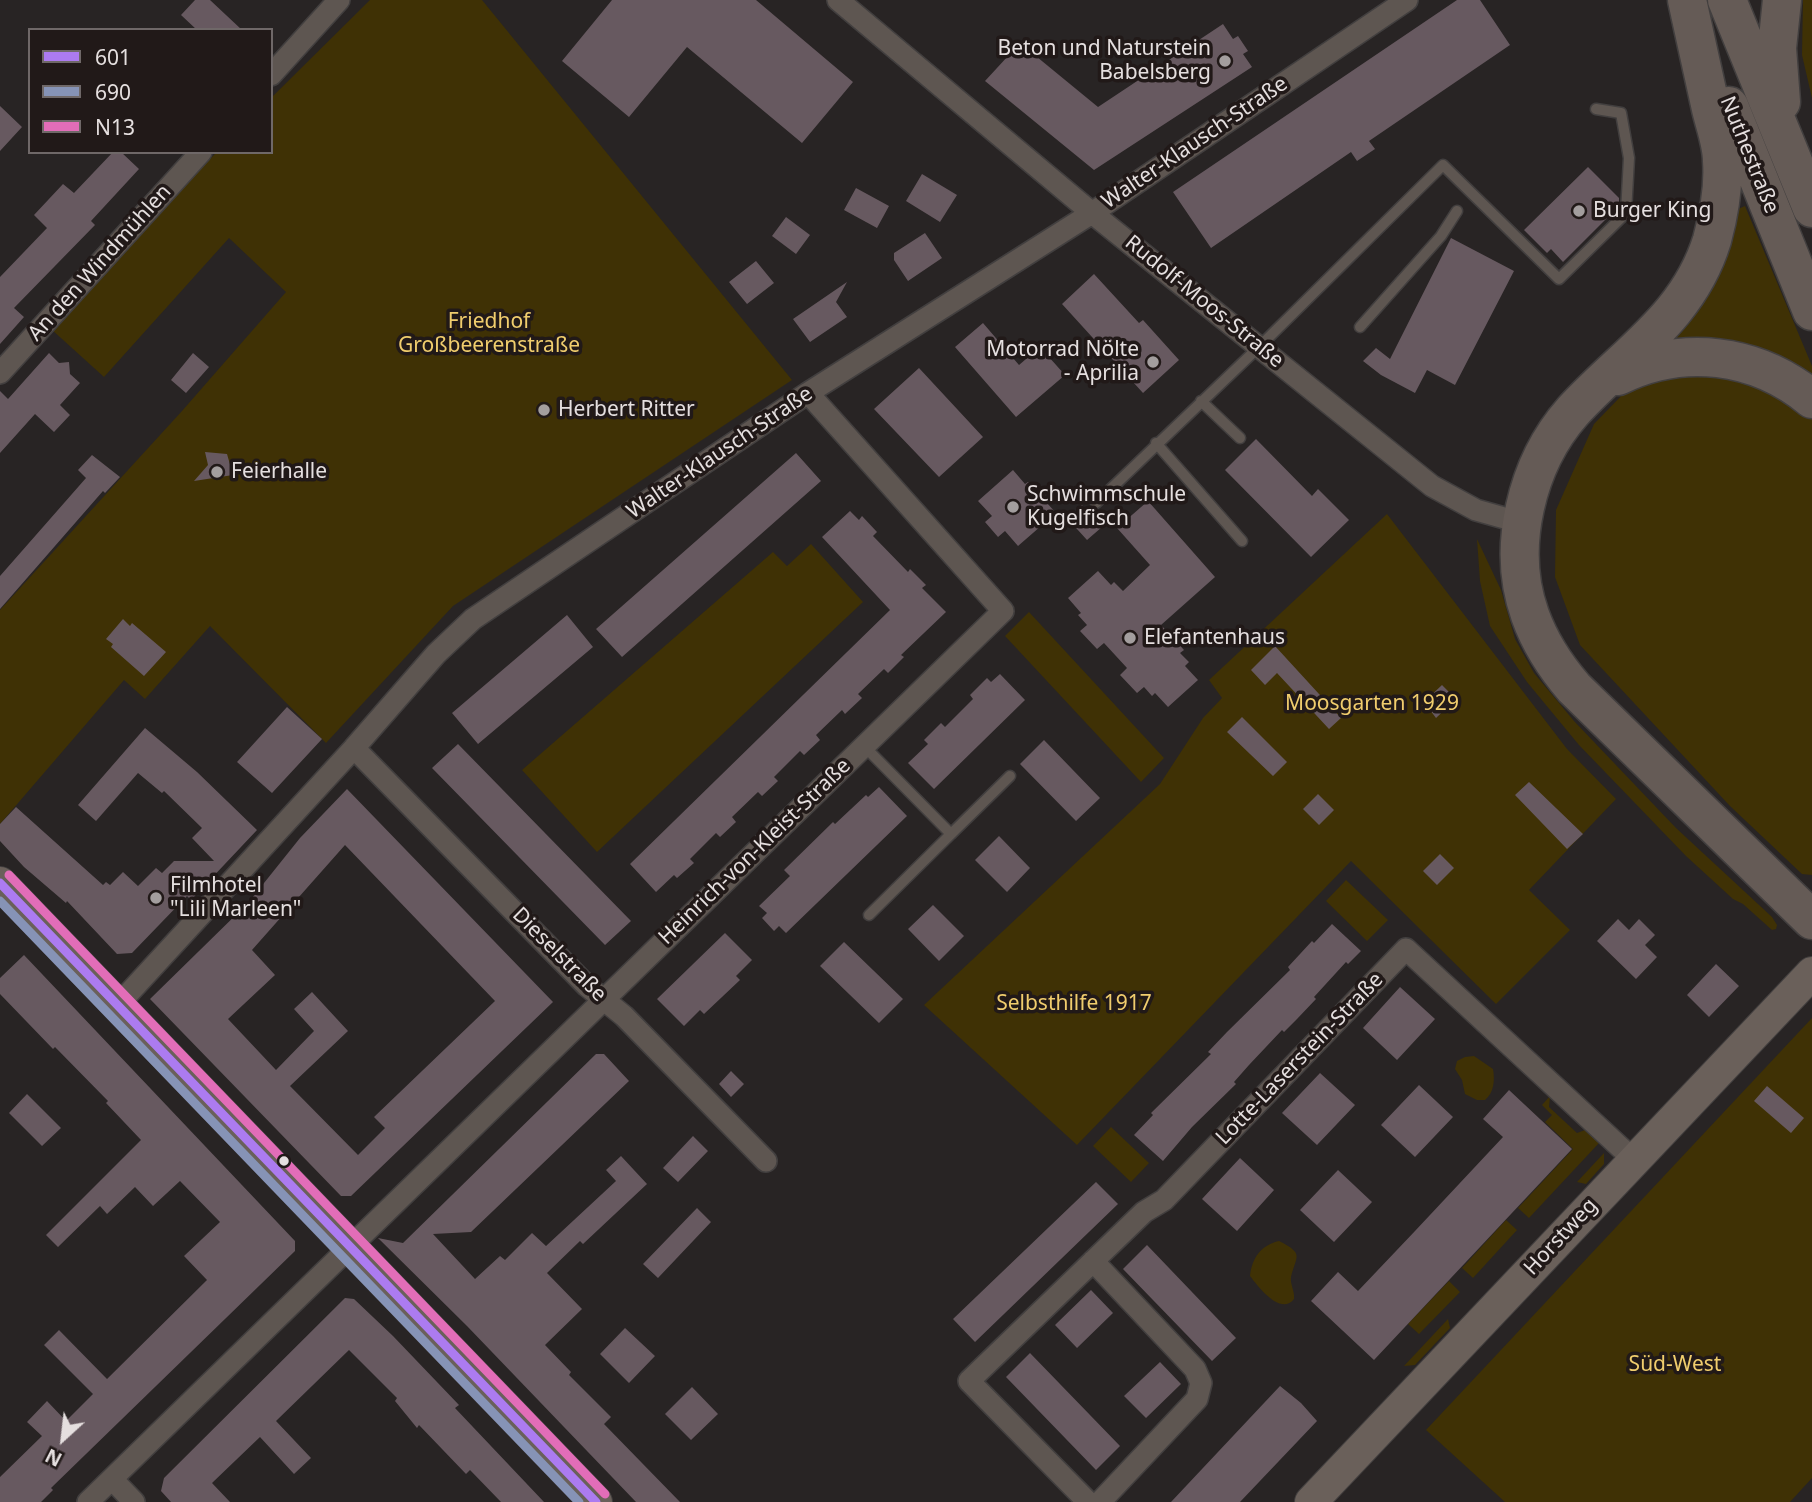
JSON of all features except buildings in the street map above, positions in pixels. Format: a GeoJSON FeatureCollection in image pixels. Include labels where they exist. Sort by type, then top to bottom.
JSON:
{"type":"FeatureCollection","features":[{"type":"Feature","properties":{"kind":"highway","name":"Nuthestraße"},"geometry":{"type":"LineString","coordinates":[[1687,0],[1812,311]]}},
{"type":"Feature","properties":{"kind":"highway"},"geometry":{"type":"LineString","coordinates":[[1687,0],[1723,158],[1718,215],[1708,251],[1688,292],[1654,335],[1573,412],[1549,446],[1528,493],[1522,523],[1521,569],[1530,613],[1548,654],[1574,688],[1812,920]]}},
{"type":"Feature","properties":{"kind":"highway","name":"Nuthestraße"},"geometry":{"type":"LineString","coordinates":[[1727,0],[1812,208]]}},
{"type":"Feature","properties":{"kind":"highway"},"geometry":{"type":"LineString","coordinates":[[1782,0],[1777,48],[1784,139]]}},
{"type":"Feature","properties":{"kind":"highway"},"geometry":{"type":"LineString","coordinates":[[1595,390],[1632,369],[1674,358],[1695,356],[1738,361],[1759,367],[1779,376],[1812,399]]}},
{"type":"Feature","properties":{"kind":"street"},"geometry":{"type":"LineString","coordinates":[[273,73],[339,0]]}},
{"type":"Feature","properties":{"kind":"street","name":"Rudolf-Moos-Straße"},"geometry":{"type":"LineString","coordinates":[[838,0],[1092,213],[1432,486],[1476,510],[1522,523]]}},
{"type":"Feature","properties":{"kind":"street","name":"Walter-Klausch-Straße"},"geometry":{"type":"LineString","coordinates":[[117,1006],[354,748],[436,654],[473,620],[808,393],[1092,213],[1380,8],[1407,0]]}},
{"type":"Feature","properties":{"kind":"street","name":"An den Windmühlen"},"geometry":{"type":"LineString","coordinates":[[0,373],[199,154]]}},
{"type":"Feature","properties":{"kind":"street","name":"Heinrich-von-Kleist-Straße"},"geometry":{"type":"LineString","coordinates":[[88,1502],[1003,611],[808,393]]}},
{"type":"Feature","properties":{"kind":"street","name":"Dieselstraße"},"geometry":{"type":"LineString","coordinates":[[354,748],[766,1161]]}},
{"type":"Feature","properties":{"kind":"street"},"geometry":{"type":"LineString","coordinates":[[0,883],[596,1502]]}},
{"type":"Feature","properties":{"kind":"street","name":"Lotte-Laserstein-Straße"},"geometry":{"type":"LineString","coordinates":[[1087,1502],[969,1381],[1144,1212],[1164,1200],[1406,950],[1634,1160]]}},
{"type":"Feature","properties":{"kind":"street","name":"Horstweg"},"geometry":{"type":"LineString","coordinates":[[1311,1502],[1812,973]]}},
{"type":"Feature","properties":{"kind":"street"},"geometry":{"type":"LineString","coordinates":[[1093,1261],[1195,1369],[1201,1383],[1197,1399],[1100,1502]]}},
{"type":"Feature","properties":{"kind":"street"},"geometry":{"type":"LineString","coordinates":[[112,1479],[134,1502]]}},
{"type":"Feature","properties":{"kind":"lane"},"geometry":{"type":"LineString","coordinates":[[1096,503],[1443,165],[1559,279],[1626,213],[1629,158],[1620,113],[1595,109]]}},
{"type":"Feature","properties":{"kind":"lane"},"geometry":{"type":"LineString","coordinates":[[1360,327],[1441,236],[1457,211]]}},
{"type":"Feature","properties":{"kind":"lane"},"geometry":{"type":"LineString","coordinates":[[1201,401],[1240,438]]}},
{"type":"Feature","properties":{"kind":"lane"},"geometry":{"type":"LineString","coordinates":[[1156,443],[1242,541]]}},
{"type":"Feature","properties":{"kind":"lane"},"geometry":{"type":"LineString","coordinates":[[864,746],[951,834]]}},
{"type":"Feature","properties":{"kind":"lane"},"geometry":{"type":"LineString","coordinates":[[869,915],[1010,776]]}},
{"type":"Feature","properties":{"kind":"green space","name":"Friedhof Großbeerenstraße"},"geometry":{"type":"Polygon","coordinates":[[[370,0],[482,0],[792,380],[453,606],[326,743],[210,626],[145,699],[124,680],[0,824],[0,610],[182,411],[286,292],[229,238],[104,377],[51,329],[215,154],[273,154],[273,96],[370,0]]]}},
{"type":"Feature","properties":{"kind":"green space"},"geometry":{"type":"Polygon","coordinates":[[[1803,0],[1812,0],[1812,98],[1802,55],[1803,0]]]}},
{"type":"Feature","properties":{"kind":"green space"},"geometry":{"type":"Polygon","coordinates":[[[1745,206],[1812,366],[1812,373],[1801,378],[1670,349],[1676,331],[1736,210],[1745,206]]]}},
{"type":"Feature","properties":{"kind":"green space"},"geometry":{"type":"Polygon","coordinates":[[[1688,370],[1756,381],[1812,417],[1812,875],[1802,874],[1730,806],[1580,645],[1555,577],[1556,510],[1594,424],[1625,392],[1688,370]]]}},
{"type":"Feature","properties":{"kind":"green space"},"geometry":{"type":"Polygon","coordinates":[[[1387,514],[1567,749],[1616,799],[1529,890],[1570,930],[1496,1004],[1351,861],[1077,1145],[924,1005],[1160,784],[1203,718],[1222,698],[1209,680],[1387,514]]]}},
{"type":"Feature","properties":{"kind":"green space"},"geometry":{"type":"Polygon","coordinates":[[[1477,539],[1501,590],[1515,639],[1534,673],[1574,721],[1676,828],[1772,917],[1777,925],[1776,929],[1772,930],[1743,904],[1733,899],[1686,856],[1579,745],[1527,682],[1490,626],[1480,581],[1477,539]]]}},
{"type":"Feature","properties":{"kind":"green space"},"geometry":{"type":"Polygon","coordinates":[[[811,544],[863,602],[597,852],[522,770],[773,552],[787,566],[811,544]]]}},
{"type":"Feature","properties":{"kind":"green space"},"geometry":{"type":"Polygon","coordinates":[[[1029,612],[1164,758],[1141,782],[1005,636],[1029,612]]]}},
{"type":"Feature","properties":{"kind":"green space"},"geometry":{"type":"Polygon","coordinates":[[[1346,880],[1388,920],[1367,941],[1326,901],[1346,880]]]}},
{"type":"Feature","properties":{"kind":"green space","name":"Süd-West"},"geometry":{"type":"Polygon","coordinates":[[[1812,1018],[1812,1478],[1790,1502],[1505,1502],[1426,1430],[1812,1018]]]}},
{"type":"Feature","properties":{"kind":"green space"},"geometry":{"type":"Polygon","coordinates":[[[1474,1056],[1493,1069],[1493,1086],[1485,1100],[1477,1100],[1465,1094],[1462,1080],[1455,1069],[1457,1061],[1474,1056]]]}},
{"type":"Feature","properties":{"kind":"green space"},"geometry":{"type":"Polygon","coordinates":[[[1550,1096],[1549,1107],[1577,1133],[1585,1130],[1599,1143],[1529,1218],[1518,1208],[1573,1149],[1545,1122],[1552,1115],[1542,1105],[1550,1096]]]}},
{"type":"Feature","properties":{"kind":"green space"},"geometry":{"type":"Polygon","coordinates":[[[1111,1127],[1149,1163],[1131,1182],[1093,1146],[1111,1127]]]}},
{"type":"Feature","properties":{"kind":"green space"},"geometry":{"type":"Polygon","coordinates":[[[1604,1153],[1604,1164],[1586,1184],[1577,1182],[1604,1153]]]}},
{"type":"Feature","properties":{"kind":"green space"},"geometry":{"type":"Polygon","coordinates":[[[1506,1220],[1517,1230],[1473,1278],[1462,1268],[1506,1220]]]}},
{"type":"Feature","properties":{"kind":"green space"},"geometry":{"type":"Polygon","coordinates":[[[1279,1241],[1293,1249],[1297,1256],[1291,1277],[1294,1299],[1283,1304],[1271,1298],[1250,1276],[1258,1253],[1279,1241]]]}},
{"type":"Feature","properties":{"kind":"green space"},"geometry":{"type":"Polygon","coordinates":[[[1449,1281],[1460,1292],[1419,1334],[1408,1324],[1449,1281]]]}},
{"type":"Feature","properties":{"kind":"green space"},"geometry":{"type":"Polygon","coordinates":[[[1448,1319],[1450,1328],[1415,1365],[1404,1366],[1448,1319]]]}},
{"type":"Feature","properties":{"kind":"transit line","name":"N13"},"geometry":{"type":"LineString","coordinates":[[9,875],[605,1494]]}},
{"type":"Feature","properties":{"kind":"transit line","name":"601"},"geometry":{"type":"LineString","coordinates":[[0,883],[596,1502]]}},
{"type":"Feature","properties":{"kind":"transit line","name":"690"},"geometry":{"type":"LineString","coordinates":[[0,901],[579,1502]]}},
{"type":"Feature","properties":{"kind":"place","name":"Beton und Naturstein Babelsberg"},"geometry":{"type":"Point","coordinates":[1225,61]}},
{"type":"Feature","properties":{"kind":"place","name":"Burger King"},"geometry":{"type":"Point","coordinates":[1579,211]}},
{"type":"Feature","properties":{"kind":"place","name":"Motorrad Nölte - Aprilia"},"geometry":{"type":"Point","coordinates":[1153,362]}},
{"type":"Feature","properties":{"kind":"place","name":"Herbert Ritter"},"geometry":{"type":"Point","coordinates":[544,410]}},
{"type":"Feature","properties":{"kind":"place","name":"Feierhalle"},"geometry":{"type":"Point","coordinates":[217,472]}},
{"type":"Feature","properties":{"kind":"place","name":"Schwimmschule Kugelfisch"},"geometry":{"type":"Point","coordinates":[1013,507]}},
{"type":"Feature","properties":{"kind":"place","name":"Elefantenhaus"},"geometry":{"type":"Point","coordinates":[1130,638]}},
{"type":"Feature","properties":{"kind":"place","name":"Filmhotel \"Lili Marleen\""},"geometry":{"type":"Point","coordinates":[156,898]}},
{"type":"Feature","properties":{"kind":"park label","name":"Moosgarten 1929"},"geometry":{"type":"Point","coordinates":[1372,704]}},
{"type":"Feature","properties":{"kind":"park label","name":"Selbsthilfe 1917"},"geometry":{"type":"Point","coordinates":[1074,1004]}}]}
